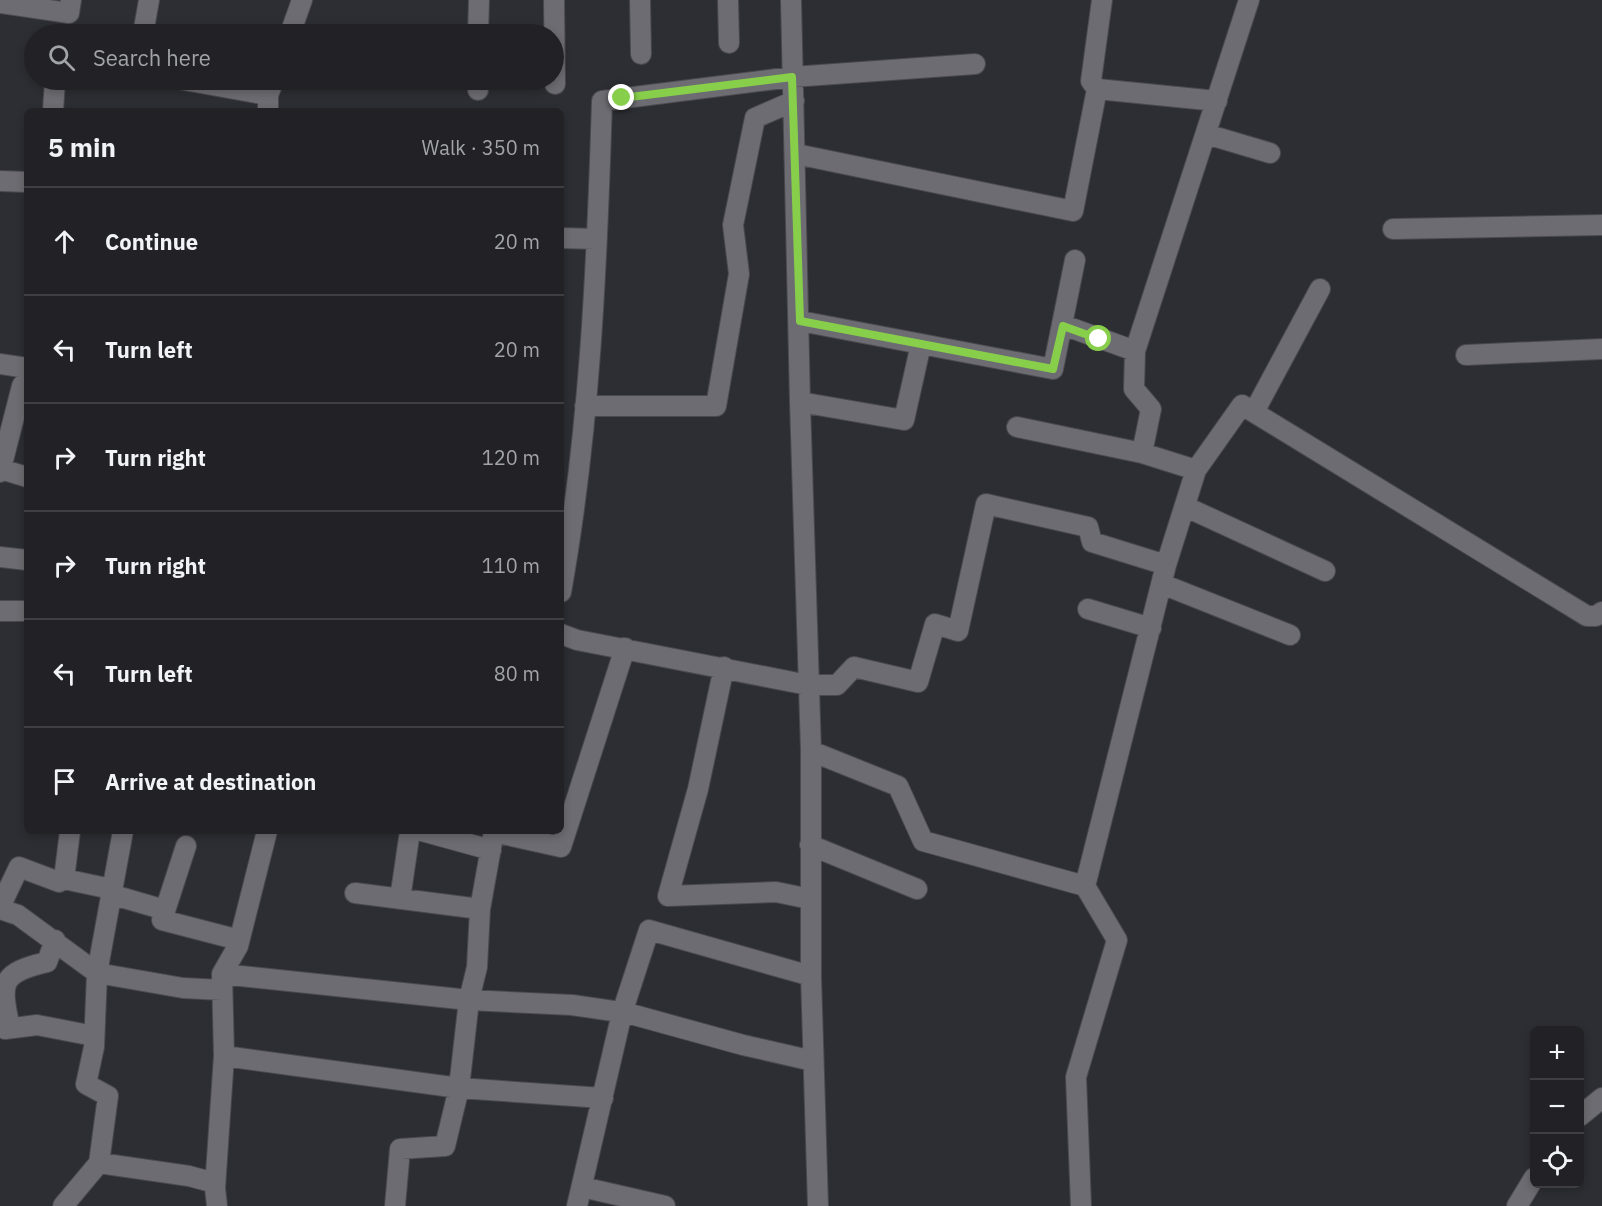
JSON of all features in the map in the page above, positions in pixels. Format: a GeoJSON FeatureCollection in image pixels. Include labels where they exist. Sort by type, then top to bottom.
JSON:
{"type":"FeatureCollection","features":[{"type":"Feature","properties":{"kind":"street"},"geometry":{"type":"LineString","coordinates":[[0,3],[69,13],[71,0]]}},
{"type":"Feature","properties":{"kind":"street"},"geometry":{"type":"LineString","coordinates":[[145,24],[149,0]]}},
{"type":"Feature","properties":{"kind":"street"},"geometry":{"type":"LineString","coordinates":[[294,24],[302,0]]}},
{"type":"Feature","properties":{"kind":"street"},"geometry":{"type":"LineString","coordinates":[[478,24],[479,0]]}},
{"type":"Feature","properties":{"kind":"street"},"geometry":{"type":"LineString","coordinates":[[554,0],[554,24]]}},
{"type":"Feature","properties":{"kind":"street"},"geometry":{"type":"LineString","coordinates":[[640,0],[641,54]]}},
{"type":"Feature","properties":{"kind":"street"},"geometry":{"type":"LineString","coordinates":[[728,0],[729,43]]}},
{"type":"Feature","properties":{"kind":"street"},"geometry":{"type":"LineString","coordinates":[[791,0],[811,751],[810,976],[818,1206]]}},
{"type":"Feature","properties":{"kind":"street"},"geometry":{"type":"LineString","coordinates":[[1102,0],[1091,81],[1097,89],[1217,101]]}},
{"type":"Feature","properties":{"kind":"street"},"geometry":{"type":"LineString","coordinates":[[1142,453],[1150,409],[1134,389],[1135,351],[1250,0]]}},
{"type":"Feature","properties":{"kind":"street"},"geometry":{"type":"LineString","coordinates":[[565,549],[571,457],[585,406],[597,239],[602,101],[792,77],[975,64]]}},
{"type":"Feature","properties":{"kind":"street"},"geometry":{"type":"LineString","coordinates":[[796,154],[1074,211],[1097,89]]}},
{"type":"Feature","properties":{"kind":"street"},"geometry":{"type":"LineString","coordinates":[[53,108],[54,90]]}},
{"type":"Feature","properties":{"kind":"street"},"geometry":{"type":"LineString","coordinates":[[241,90],[270,95]]}},
{"type":"Feature","properties":{"kind":"street"},"geometry":{"type":"LineString","coordinates":[[585,406],[716,406],[739,274],[733,225],[755,118],[794,101]]}},
{"type":"Feature","properties":{"kind":"street"},"geometry":{"type":"LineString","coordinates":[[1206,134],[1270,153]]}},
{"type":"Feature","properties":{"kind":"street"},"geometry":{"type":"LineString","coordinates":[[0,181],[24,182]]}},
{"type":"Feature","properties":{"kind":"street"},"geometry":{"type":"LineString","coordinates":[[1393,229],[1602,225]]}},
{"type":"Feature","properties":{"kind":"street"},"geometry":{"type":"LineString","coordinates":[[564,238],[597,239]]}},
{"type":"Feature","properties":{"kind":"street"},"geometry":{"type":"LineString","coordinates":[[800,321],[1053,369],[1075,260]]}},
{"type":"Feature","properties":{"kind":"street"},"geometry":{"type":"LineString","coordinates":[[1254,412],[1320,290]]}},
{"type":"Feature","properties":{"kind":"street"},"geometry":{"type":"LineString","coordinates":[[1063,326],[1135,351]]}},
{"type":"Feature","properties":{"kind":"street"},"geometry":{"type":"LineString","coordinates":[[800,402],[904,420],[921,344]]}},
{"type":"Feature","properties":{"kind":"street"},"geometry":{"type":"LineString","coordinates":[[1466,355],[1602,349]]}},
{"type":"Feature","properties":{"kind":"street"},"geometry":{"type":"LineString","coordinates":[[0,364],[24,379]]}},
{"type":"Feature","properties":{"kind":"street"},"geometry":{"type":"LineString","coordinates":[[24,387],[1,471],[24,476]]}},
{"type":"Feature","properties":{"kind":"street"},"geometry":{"type":"LineString","coordinates":[[1085,886],[1164,575],[1196,470],[1242,405],[1587,616],[1591,617],[1602,612]]}},
{"type":"Feature","properties":{"kind":"street"},"geometry":{"type":"LineString","coordinates":[[1017,427],[1142,453],[1196,470]]}},
{"type":"Feature","properties":{"kind":"street"},"geometry":{"type":"LineString","coordinates":[[564,635],[577,640],[808,685],[837,686],[854,667],[918,682],[935,624],[958,631],[986,504],[1088,527],[1092,542],[1290,635]]}},
{"type":"Feature","properties":{"kind":"street"},"geometry":{"type":"LineString","coordinates":[[1185,507],[1325,571]]}},
{"type":"Feature","properties":{"kind":"street"},"geometry":{"type":"LineString","coordinates":[[0,556],[24,560]]}},
{"type":"Feature","properties":{"kind":"street"},"geometry":{"type":"LineString","coordinates":[[1088,609],[1150,628]]}},
{"type":"Feature","properties":{"kind":"street"},"geometry":{"type":"LineString","coordinates":[[0,611],[24,611]]}},
{"type":"Feature","properties":{"kind":"street"},"geometry":{"type":"LineString","coordinates":[[451,834],[561,847],[625,648]]}},
{"type":"Feature","properties":{"kind":"street"},"geometry":{"type":"LineString","coordinates":[[724,667],[699,789],[668,896],[776,892],[810,898]]}},
{"type":"Feature","properties":{"kind":"street"},"geometry":{"type":"LineString","coordinates":[[811,751],[898,786],[923,842],[1085,886],[1117,940],[1076,1077],[1081,1206]]}},
{"type":"Feature","properties":{"kind":"street"},"geometry":{"type":"LineString","coordinates":[[64,879],[70,834]]}},
{"type":"Feature","properties":{"kind":"street"},"geometry":{"type":"LineString","coordinates":[[63,1206],[99,1163],[108,1096],[86,1084],[94,1036],[97,973],[122,834]]}},
{"type":"Feature","properties":{"kind":"street"},"geometry":{"type":"LineString","coordinates":[[217,1206],[215,1183],[224,1056],[222,982],[239,939],[266,834]]}},
{"type":"Feature","properties":{"kind":"street"},"geometry":{"type":"LineString","coordinates":[[400,899],[419,834]]}},
{"type":"Feature","properties":{"kind":"street"},"geometry":{"type":"LineString","coordinates":[[395,1206],[400,1149],[445,1146],[459,1088],[469,1000],[477,967],[480,909],[493,838]]}},
{"type":"Feature","properties":{"kind":"street"},"geometry":{"type":"LineString","coordinates":[[810,845],[917,889]]}},
{"type":"Feature","properties":{"kind":"street"},"geometry":{"type":"LineString","coordinates":[[186,846],[162,920],[239,939]]}},
{"type":"Feature","properties":{"kind":"street"},"geometry":{"type":"LineString","coordinates":[[165,910],[111,891],[64,879],[59,882],[19,867],[0,908],[18,915],[97,973],[183,988],[222,982],[572,1005],[622,1013],[813,1061]]}},
{"type":"Feature","properties":{"kind":"street"},"geometry":{"type":"LineString","coordinates":[[355,893],[480,909]]}},
{"type":"Feature","properties":{"kind":"street"},"geometry":{"type":"LineString","coordinates":[[665,1206],[579,1197],[622,1013],[649,930],[810,976]]}},
{"type":"Feature","properties":{"kind":"street"},"geometry":{"type":"LineString","coordinates":[[55,940],[47,962],[25,967],[6,978],[1,984],[1,1000],[6,1010],[8,1028],[37,1025],[94,1036]]}},
{"type":"Feature","properties":{"kind":"street"},"geometry":{"type":"LineString","coordinates":[[224,1056],[459,1088],[603,1098]]}},
{"type":"Feature","properties":{"kind":"street"},"geometry":{"type":"LineString","coordinates":[[1584,1113],[1602,1098]]}},
{"type":"Feature","properties":{"kind":"street"},"geometry":{"type":"LineString","coordinates":[[99,1163],[189,1176],[215,1183]]}},
{"type":"Feature","properties":{"kind":"street"},"geometry":{"type":"LineString","coordinates":[[1517,1206],[1530,1185]]}},
{"type":"Feature","properties":{"kind":"route"},"geometry":{"type":"LineString","coordinates":[[622,98],[792,77],[800,321],[1053,369],[1063,326],[1099,339]]}}]}
